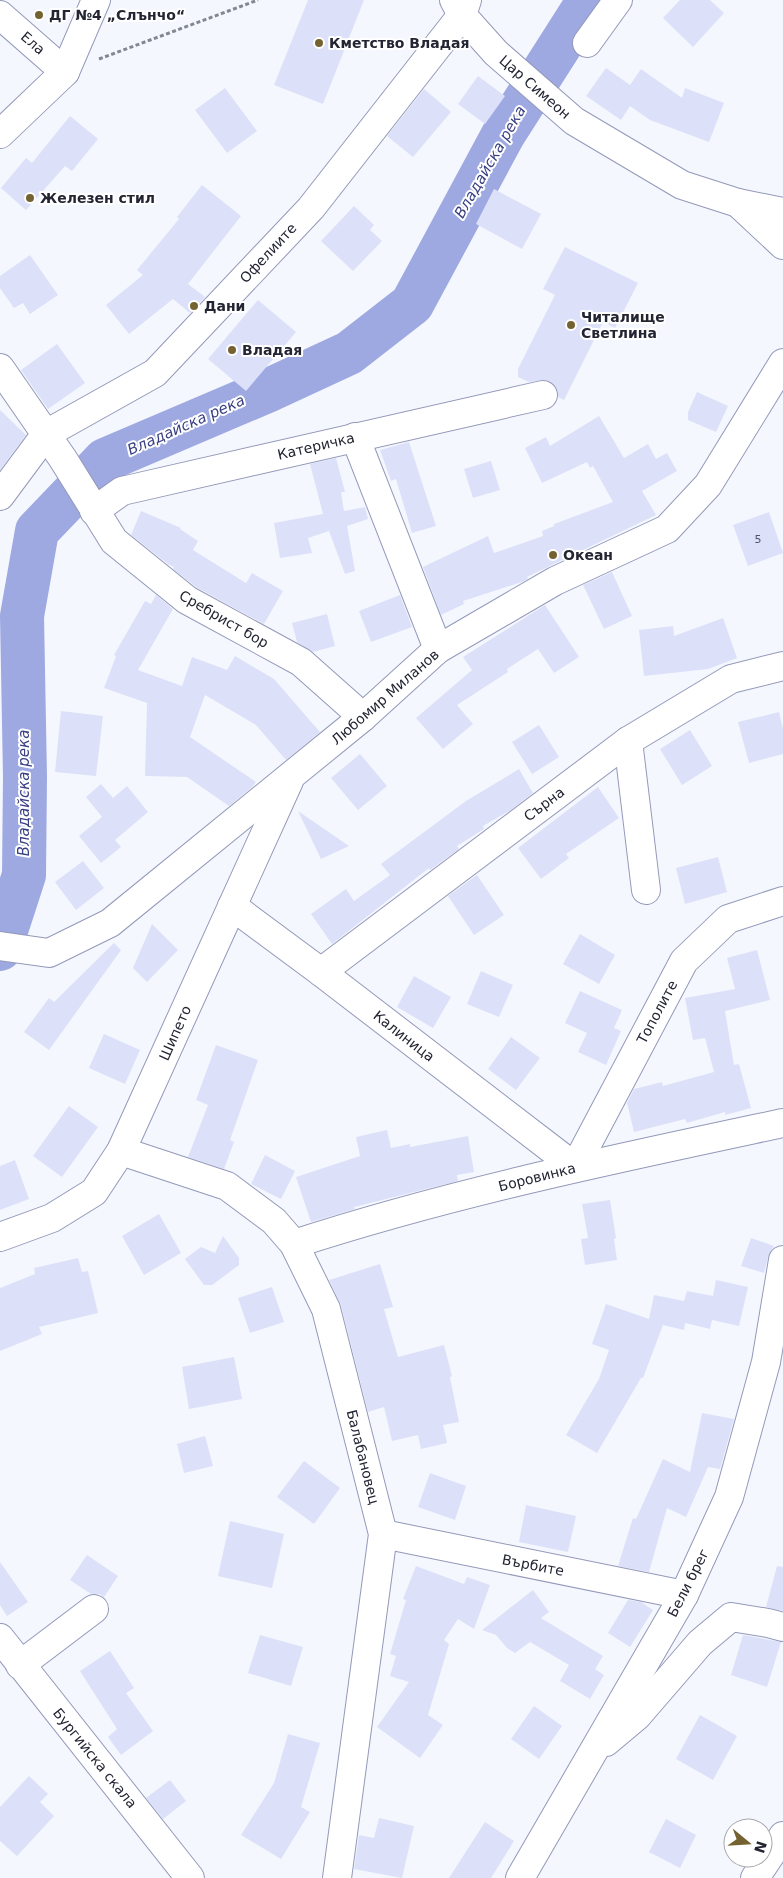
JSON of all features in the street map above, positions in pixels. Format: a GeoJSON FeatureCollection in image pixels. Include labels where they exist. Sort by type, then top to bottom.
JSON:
{"type":"FeatureCollection","features":[{"type":"Feature","properties":{"kind":"street"},"geometry":{"type":"LineString","coordinates":[[0,134],[65,72],[96,0]]}},
{"type":"Feature","properties":{"kind":"street"},"geometry":{"type":"LineString","coordinates":[[587,43],[618,0]]}},
{"type":"Feature","properties":{"kind":"street","name":"Цар Симеон"},"geometry":{"type":"LineString","coordinates":[[461,5],[496,53],[574,121],[682,185],[738,203],[783,212]]}},
{"type":"Feature","properties":{"kind":"street","name":"Офелиите"},"geometry":{"type":"LineString","coordinates":[[0,496],[46,434],[155,373],[311,208],[461,5]]}},
{"type":"Feature","properties":{"kind":"street","name":"Ела"},"geometry":{"type":"LineString","coordinates":[[0,15],[65,72]]}},
{"type":"Feature","properties":{"kind":"street"},"geometry":{"type":"LineString","coordinates":[[738,203],[783,245]]}},
{"type":"Feature","properties":{"kind":"street","name":"Любомир Миланов"},"geometry":{"type":"LineString","coordinates":[[0,946],[49,953],[110,923],[363,718],[438,649],[555,581],[667,528],[708,485],[783,363]]}},
{"type":"Feature","properties":{"kind":"street"},"geometry":{"type":"LineString","coordinates":[[0,368],[46,434]]}},
{"type":"Feature","properties":{"kind":"street","name":"Катеричка"},"geometry":{"type":"LineString","coordinates":[[94,511],[122,491],[543,395]]}},
{"type":"Feature","properties":{"kind":"street","name":"Сребрист бор"},"geometry":{"type":"LineString","coordinates":[[46,434],[114,541],[187,600],[301,662],[363,718]]}},
{"type":"Feature","properties":{"kind":"street"},"geometry":{"type":"LineString","coordinates":[[355,437],[438,649]]}},
{"type":"Feature","properties":{"kind":"street","name":"Сърна"},"geometry":{"type":"LineString","coordinates":[[321,972],[628,741],[731,679],[783,666]]}},
{"type":"Feature","properties":{"kind":"street"},"geometry":{"type":"LineString","coordinates":[[628,741],[646,890]]}},
{"type":"Feature","properties":{"kind":"street","name":"Шипето"},"geometry":{"type":"LineString","coordinates":[[0,1236],[52,1218],[94,1192],[121,1151],[292,775]]}},
{"type":"Feature","properties":{"kind":"street","name":"Тополите"},"geometry":{"type":"LineString","coordinates":[[575,1167],[684,961],[728,920],[783,901]]}},
{"type":"Feature","properties":{"kind":"street","name":"Калиница"},"geometry":{"type":"LineString","coordinates":[[232,906],[575,1167]]}},
{"type":"Feature","properties":{"kind":"street","name":"Боровинка"},"geometry":{"type":"LineString","coordinates":[[294,1244],[365,1221],[575,1167],[783,1123]]}},
{"type":"Feature","properties":{"kind":"street","name":"Балабановец"},"geometry":{"type":"LineString","coordinates":[[121,1151],[227,1186],[274,1221],[294,1244],[326,1309],[383,1534],[337,1878]]}},
{"type":"Feature","properties":{"kind":"street","name":"Бели брег"},"geometry":{"type":"LineString","coordinates":[[520,1878],[684,1595],[729,1497],[774,1364],[783,1260]]}},
{"type":"Feature","properties":{"kind":"street","name":"Върбите"},"geometry":{"type":"LineString","coordinates":[[383,1534],[684,1595]]}},
{"type":"Feature","properties":{"kind":"street"},"geometry":{"type":"LineString","coordinates":[[20,1665],[94,1609]]}},
{"type":"Feature","properties":{"kind":"street"},"geometry":{"type":"LineString","coordinates":[[592,1753],[637,1716],[700,1643],[731,1616],[783,1627]]}},
{"type":"Feature","properties":{"kind":"street","name":"Бургийска скала"},"geometry":{"type":"LineString","coordinates":[[0,1639],[190,1878]]}},
{"type":"Feature","properties":{"kind":"street"},"geometry":{"type":"LineString","coordinates":[[755,1878],[783,1836]]}},
{"type":"Feature","properties":{"kind":"path"},"geometry":{"type":"LineString","coordinates":[[65,72],[258,0]]}},
{"type":"Feature","properties":{"kind":"building","name":"Кметство Владая"},"geometry":{"type":"Polygon","coordinates":[[[308,0],[364,0],[323,104],[274,85],[308,0]]]}},
{"type":"Feature","properties":{"kind":"building"},"geometry":{"type":"Polygon","coordinates":[[[680,0],[710,0],[724,13],[693,47],[663,18],[680,0]]]}},
{"type":"Feature","properties":{"kind":"building"},"geometry":{"type":"Polygon","coordinates":[[[606,68],[630,85],[641,69],[682,98],[685,88],[724,103],[709,142],[650,120],[630,106],[621,120],[586,96],[606,68]]]}},
{"type":"Feature","properties":{"kind":"building"},"geometry":{"type":"Polygon","coordinates":[[[478,76],[505,96],[485,124],[458,104],[478,76]]]}},
{"type":"Feature","properties":{"kind":"building"},"geometry":{"type":"Polygon","coordinates":[[[225,88],[257,131],[227,153],[195,110],[225,88]]]}},
{"type":"Feature","properties":{"kind":"building"},"geometry":{"type":"Polygon","coordinates":[[[424,89],[451,112],[413,157],[387,136],[424,89]]]}},
{"type":"Feature","properties":{"kind":"building"},"geometry":{"type":"Polygon","coordinates":[[[70,116],[98,139],[72,171],[65,166],[26,210],[1,188],[26,158],[32,163],[70,116]]]}},
{"type":"Feature","properties":{"kind":"building"},"geometry":{"type":"Polygon","coordinates":[[[202,185],[241,216],[188,284],[205,297],[190,313],[173,299],[129,334],[106,305],[143,275],[137,270],[179,219],[177,217],[202,185]]]}},
{"type":"Feature","properties":{"kind":"building"},"geometry":{"type":"Polygon","coordinates":[[[494,189],[541,214],[522,249],[476,224],[494,189]]]}},
{"type":"Feature","properties":{"kind":"building"},"geometry":{"type":"Polygon","coordinates":[[[354,206],[374,225],[370,230],[382,241],[353,271],[321,241],[354,206]]]}},
{"type":"Feature","properties":{"kind":"building","name":"Читалище Светлина"},"geometry":{"type":"Polygon","coordinates":[[[565,247],[638,283],[615,328],[603,322],[564,400],[558,397],[558,391],[554,384],[547,380],[529,382],[518,377],[518,369],[555,295],[543,289],[565,247]]]}},
{"type":"Feature","properties":{"kind":"building"},"geometry":{"type":"Polygon","coordinates":[[[30,255],[58,295],[30,314],[23,303],[14,308],[0,288],[0,276],[30,255]]]}},
{"type":"Feature","properties":{"kind":"building"},"geometry":{"type":"Polygon","coordinates":[[[258,300],[296,332],[246,391],[208,359],[258,300]]]}},
{"type":"Feature","properties":{"kind":"building"},"geometry":{"type":"Polygon","coordinates":[[[57,344],[85,383],[48,409],[21,370],[57,344]]]}},
{"type":"Feature","properties":{"kind":"building"},"geometry":{"type":"Polygon","coordinates":[[[697,392],[728,406],[716,432],[688,420],[688,412],[697,392]]]}},
{"type":"Feature","properties":{"kind":"building"},"geometry":{"type":"Polygon","coordinates":[[[0,410],[26,435],[0,470],[0,410]]]}},
{"type":"Feature","properties":{"kind":"building"},"geometry":{"type":"Polygon","coordinates":[[[599,416],[624,458],[648,444],[656,459],[667,453],[677,471],[642,491],[656,515],[527,577],[528,579],[522,582],[463,601],[464,604],[441,615],[423,567],[488,536],[494,553],[543,536],[542,531],[554,526],[554,524],[613,502],[593,466],[590,468],[587,462],[542,483],[525,448],[546,437],[550,446],[599,416]]]}},
{"type":"Feature","properties":{"kind":"building"},"geometry":{"type":"Polygon","coordinates":[[[409,442],[436,526],[412,533],[396,479],[391,481],[380,450],[409,442]]]}},
{"type":"Feature","properties":{"kind":"building"},"geometry":{"type":"Polygon","coordinates":[[[336,458],[345,492],[341,492],[344,511],[365,507],[368,519],[347,526],[355,571],[345,574],[329,531],[308,538],[312,553],[280,558],[274,523],[323,514],[310,464],[336,458]]]}},
{"type":"Feature","properties":{"kind":"building"},"geometry":{"type":"Polygon","coordinates":[[[491,461],[500,490],[473,498],[464,469],[491,461]]]}},
{"type":"Feature","properties":{"kind":"building"},"geometry":{"type":"Polygon","coordinates":[[[141,511],[181,528],[198,541],[193,550],[246,583],[252,573],[283,591],[264,624],[196,587],[173,569],[174,567],[131,535],[141,511]]]}},
{"type":"Feature","properties":{"kind":"building"},"geometry":{"type":"Polygon","coordinates":[[[769,512],[783,553],[748,566],[733,525],[769,512]]]}},
{"type":"Feature","properties":{"kind":"building"},"geometry":{"type":"Polygon","coordinates":[[[612,572],[632,616],[604,629],[583,585],[612,572]]]}},
{"type":"Feature","properties":{"kind":"building"},"geometry":{"type":"Polygon","coordinates":[[[156,595],[173,609],[138,670],[182,686],[192,657],[227,670],[235,656],[274,679],[320,732],[286,760],[256,725],[205,695],[190,737],[256,782],[229,806],[187,777],[145,776],[147,703],[104,688],[116,656],[114,655],[145,601],[151,604],[156,595]]]}},
{"type":"Feature","properties":{"kind":"building"},"geometry":{"type":"Polygon","coordinates":[[[400,595],[412,627],[371,642],[359,611],[400,595]]]}},
{"type":"Feature","properties":{"kind":"building"},"geometry":{"type":"Polygon","coordinates":[[[545,605],[579,657],[554,673],[538,649],[507,669],[508,672],[457,705],[473,724],[443,749],[416,718],[472,670],[463,657],[545,605]]]}},
{"type":"Feature","properties":{"kind":"building"},"geometry":{"type":"Polygon","coordinates":[[[327,614],[335,646],[313,652],[297,642],[292,623],[327,614]]]}},
{"type":"Feature","properties":{"kind":"building"},"geometry":{"type":"Polygon","coordinates":[[[723,618],[737,658],[708,669],[644,676],[639,630],[673,626],[674,636],[723,618]]]}},
{"type":"Feature","properties":{"kind":"building"},"geometry":{"type":"Polygon","coordinates":[[[61,711],[103,716],[96,776],[55,772],[61,711]]]}},
{"type":"Feature","properties":{"kind":"building"},"geometry":{"type":"Polygon","coordinates":[[[779,712],[783,729],[783,754],[749,763],[738,722],[779,712]]]}},
{"type":"Feature","properties":{"kind":"building"},"geometry":{"type":"Polygon","coordinates":[[[539,725],[559,757],[532,774],[512,742],[539,725]]]}},
{"type":"Feature","properties":{"kind":"building"},"geometry":{"type":"Polygon","coordinates":[[[690,730],[712,766],[682,785],[660,749],[690,730]]]}},
{"type":"Feature","properties":{"kind":"building"},"geometry":{"type":"Polygon","coordinates":[[[360,754],[387,786],[358,810],[331,778],[360,754]]]}},
{"type":"Feature","properties":{"kind":"building"},"geometry":{"type":"Polygon","coordinates":[[[519,769],[533,793],[511,810],[483,826],[484,829],[457,846],[459,849],[430,870],[429,868],[332,944],[311,914],[346,889],[354,901],[390,875],[381,864],[466,801],[519,769]]]}},
{"type":"Feature","properties":{"kind":"building"},"geometry":{"type":"Polygon","coordinates":[[[101,784],[113,798],[127,786],[148,812],[115,840],[121,847],[101,863],[79,836],[102,817],[86,797],[101,784]]]}},
{"type":"Feature","properties":{"kind":"building"},"geometry":{"type":"Polygon","coordinates":[[[598,787],[619,818],[566,854],[569,858],[541,879],[518,848],[598,787]]]}},
{"type":"Feature","properties":{"kind":"building"},"geometry":{"type":"Polygon","coordinates":[[[298,811],[349,846],[321,859],[298,811]]]}},
{"type":"Feature","properties":{"kind":"building"},"geometry":{"type":"Polygon","coordinates":[[[718,857],[727,892],[685,904],[676,868],[718,857]]]}},
{"type":"Feature","properties":{"kind":"building"},"geometry":{"type":"Polygon","coordinates":[[[83,861],[104,888],[76,910],[55,882],[83,861]]]}},
{"type":"Feature","properties":{"kind":"building"},"geometry":{"type":"Polygon","coordinates":[[[477,875],[504,915],[474,935],[448,896],[477,875]]]}},
{"type":"Feature","properties":{"kind":"building"},"geometry":{"type":"Polygon","coordinates":[[[152,924],[178,950],[147,982],[133,968],[152,924]]]}},
{"type":"Feature","properties":{"kind":"building"},"geometry":{"type":"Polygon","coordinates":[[[580,934],[615,955],[599,984],[563,964],[580,934]]]}},
{"type":"Feature","properties":{"kind":"building"},"geometry":{"type":"Polygon","coordinates":[[[114,943],[121,950],[49,1050],[24,1032],[49,998],[54,1002],[114,943]]]}},
{"type":"Feature","properties":{"kind":"building"},"geometry":{"type":"Polygon","coordinates":[[[757,950],[770,1000],[725,1011],[734,1065],[739,1064],[751,1108],[725,1115],[725,1112],[687,1123],[685,1119],[634,1132],[627,1103],[634,1089],[662,1082],[663,1086],[714,1072],[705,1038],[693,1040],[685,998],[735,989],[727,958],[757,950]]]}},
{"type":"Feature","properties":{"kind":"building"},"geometry":{"type":"Polygon","coordinates":[[[481,971],[513,985],[499,1017],[467,1004],[481,971]]]}},
{"type":"Feature","properties":{"kind":"building"},"geometry":{"type":"Polygon","coordinates":[[[414,976],[451,997],[433,1028],[397,1007],[414,976]]]}},
{"type":"Feature","properties":{"kind":"building"},"geometry":{"type":"Polygon","coordinates":[[[580,991],[622,1010],[614,1028],[621,1031],[606,1065],[578,1052],[587,1033],[565,1023],[580,991]]]}},
{"type":"Feature","properties":{"kind":"building"},"geometry":{"type":"Polygon","coordinates":[[[104,1034],[140,1050],[125,1084],[89,1068],[104,1034]]]}},
{"type":"Feature","properties":{"kind":"building"},"geometry":{"type":"Polygon","coordinates":[[[511,1037],[540,1058],[516,1090],[488,1069],[511,1037]]]}},
{"type":"Feature","properties":{"kind":"building"},"geometry":{"type":"Polygon","coordinates":[[[216,1045],[258,1060],[230,1140],[234,1142],[224,1169],[188,1157],[208,1105],[196,1100],[216,1045]]]}},
{"type":"Feature","properties":{"kind":"building"},"geometry":{"type":"Polygon","coordinates":[[[69,1106],[98,1127],[62,1177],[33,1156],[69,1106]]]}},
{"type":"Feature","properties":{"kind":"building"},"geometry":{"type":"Polygon","coordinates":[[[387,1130],[391,1148],[410,1144],[410,1147],[468,1136],[474,1172],[457,1175],[458,1181],[354,1207],[355,1209],[311,1222],[296,1177],[360,1156],[356,1137],[387,1130]]]}},
{"type":"Feature","properties":{"kind":"building"},"geometry":{"type":"Polygon","coordinates":[[[265,1155],[295,1171],[281,1199],[251,1184],[265,1155]]]}},
{"type":"Feature","properties":{"kind":"building"},"geometry":{"type":"Polygon","coordinates":[[[15,1160],[29,1199],[0,1210],[0,1166],[15,1160]]]}},
{"type":"Feature","properties":{"kind":"building"},"geometry":{"type":"Polygon","coordinates":[[[610,1200],[616,1238],[614,1239],[617,1260],[585,1265],[581,1239],[588,1238],[582,1204],[610,1200]]]}},
{"type":"Feature","properties":{"kind":"building"},"geometry":{"type":"Polygon","coordinates":[[[159,1214],[181,1253],[144,1275],[122,1236],[159,1214]]]}},
{"type":"Feature","properties":{"kind":"building"},"geometry":{"type":"Polygon","coordinates":[[[223,1236],[239,1258],[239,1265],[212,1285],[204,1285],[185,1259],[201,1247],[215,1253],[223,1236]]]}},
{"type":"Feature","properties":{"kind":"building"},"geometry":{"type":"Polygon","coordinates":[[[751,1238],[774,1246],[768,1257],[764,1273],[741,1266],[751,1238]]]}},
{"type":"Feature","properties":{"kind":"building"},"geometry":{"type":"Polygon","coordinates":[[[78,1258],[82,1272],[88,1271],[98,1313],[39,1327],[42,1334],[0,1351],[0,1288],[35,1274],[34,1268],[78,1258]]]}},
{"type":"Feature","properties":{"kind":"building"},"geometry":{"type":"Polygon","coordinates":[[[380,1264],[393,1307],[384,1309],[398,1357],[444,1345],[452,1376],[450,1377],[459,1422],[443,1425],[447,1443],[421,1449],[418,1435],[392,1441],[384,1407],[368,1412],[341,1305],[329,1280],[380,1264]]]}},
{"type":"Feature","properties":{"kind":"building"},"geometry":{"type":"Polygon","coordinates":[[[716,1280],[748,1287],[739,1326],[712,1320],[710,1329],[685,1323],[684,1330],[663,1325],[643,1378],[641,1378],[597,1453],[566,1435],[599,1379],[609,1350],[592,1344],[606,1304],[649,1319],[654,1295],[684,1301],[687,1291],[713,1296],[716,1280]]]}},
{"type":"Feature","properties":{"kind":"building"},"geometry":{"type":"Polygon","coordinates":[[[272,1287],[284,1322],[250,1333],[238,1298],[272,1287]]]}},
{"type":"Feature","properties":{"kind":"building"},"geometry":{"type":"Polygon","coordinates":[[[234,1357],[242,1399],[189,1409],[182,1367],[234,1357]]]}},
{"type":"Feature","properties":{"kind":"building"},"geometry":{"type":"Polygon","coordinates":[[[702,1413],[734,1419],[720,1469],[708,1467],[686,1517],[667,1508],[649,1572],[618,1566],[633,1518],[636,1519],[663,1459],[690,1472],[702,1413]]]}},
{"type":"Feature","properties":{"kind":"building"},"geometry":{"type":"Polygon","coordinates":[[[205,1436],[213,1466],[184,1473],[177,1444],[205,1436]]]}},
{"type":"Feature","properties":{"kind":"building"},"geometry":{"type":"Polygon","coordinates":[[[304,1461],[340,1488],[314,1524],[277,1497],[304,1461]]]}},
{"type":"Feature","properties":{"kind":"building"},"geometry":{"type":"Polygon","coordinates":[[[430,1473],[466,1486],[455,1520],[418,1507],[430,1473]]]}},
{"type":"Feature","properties":{"kind":"building"},"geometry":{"type":"Polygon","coordinates":[[[526,1505],[576,1516],[568,1552],[519,1542],[526,1505]]]}},
{"type":"Feature","properties":{"kind":"building"},"geometry":{"type":"Polygon","coordinates":[[[230,1521],[284,1534],[272,1588],[218,1576],[230,1521]]]}},
{"type":"Feature","properties":{"kind":"building"},"geometry":{"type":"Polygon","coordinates":[[[87,1555],[118,1576],[104,1597],[100,1594],[91,1594],[70,1580],[87,1555]]]}},
{"type":"Feature","properties":{"kind":"building"},"geometry":{"type":"Polygon","coordinates":[[[0,1562],[28,1602],[7,1616],[0,1605],[0,1562]]]}},
{"type":"Feature","properties":{"kind":"building"},"geometry":{"type":"Polygon","coordinates":[[[416,1566],[464,1584],[467,1577],[490,1585],[474,1629],[458,1619],[444,1640],[449,1644],[428,1715],[443,1725],[420,1758],[377,1727],[409,1682],[390,1676],[396,1656],[390,1654],[406,1600],[403,1599],[416,1566]]]}},
{"type":"Feature","properties":{"kind":"building"},"geometry":{"type":"Polygon","coordinates":[[[777,1566],[783,1567],[783,1611],[766,1607],[777,1566]]]}},
{"type":"Feature","properties":{"kind":"building"},"geometry":{"type":"Polygon","coordinates":[[[533,1590],[549,1612],[541,1618],[603,1656],[595,1669],[604,1675],[590,1699],[560,1681],[569,1665],[530,1642],[515,1653],[507,1648],[496,1635],[482,1630],[533,1590]]]}},
{"type":"Feature","properties":{"kind":"building"},"geometry":{"type":"Polygon","coordinates":[[[628,1600],[641,1602],[653,1610],[630,1647],[608,1633],[628,1600]]]}},
{"type":"Feature","properties":{"kind":"building"},"geometry":{"type":"Polygon","coordinates":[[[260,1635],[303,1647],[291,1686],[248,1673],[260,1635]]]}},
{"type":"Feature","properties":{"kind":"building"},"geometry":{"type":"Polygon","coordinates":[[[743,1635],[781,1642],[767,1687],[731,1675],[743,1635]]]}},
{"type":"Feature","properties":{"kind":"building"},"geometry":{"type":"Polygon","coordinates":[[[110,1651],[134,1688],[126,1693],[153,1731],[121,1755],[108,1737],[117,1729],[80,1671],[110,1651]]]}},
{"type":"Feature","properties":{"kind":"building"},"geometry":{"type":"Polygon","coordinates":[[[534,1706],[562,1726],[539,1759],[511,1739],[534,1706]]]}},
{"type":"Feature","properties":{"kind":"building"},"geometry":{"type":"Polygon","coordinates":[[[700,1715],[737,1736],[713,1780],[676,1759],[700,1715]]]}},
{"type":"Feature","properties":{"kind":"building"},"geometry":{"type":"Polygon","coordinates":[[[288,1734],[320,1743],[301,1807],[310,1812],[281,1859],[241,1835],[274,1783],[288,1734]]]}},
{"type":"Feature","properties":{"kind":"building"},"geometry":{"type":"Polygon","coordinates":[[[29,1776],[48,1794],[40,1802],[54,1816],[17,1856],[0,1841],[0,1807],[29,1776]]]}},
{"type":"Feature","properties":{"kind":"building"},"geometry":{"type":"Polygon","coordinates":[[[170,1780],[186,1801],[163,1819],[146,1798],[170,1780]]]}},
{"type":"Feature","properties":{"kind":"building"},"geometry":{"type":"Polygon","coordinates":[[[379,1818],[414,1826],[402,1878],[354,1869],[359,1835],[374,1838],[379,1818]]]}},
{"type":"Feature","properties":{"kind":"building"},"geometry":{"type":"Polygon","coordinates":[[[666,1819],[696,1835],[680,1868],[649,1852],[666,1819]]]}},
{"type":"Feature","properties":{"kind":"building"},"geometry":{"type":"Polygon","coordinates":[[[485,1822],[514,1841],[491,1878],[449,1878],[485,1822]]]}},
{"type":"Feature","properties":{"kind":"waterway","name":"Владайска река"},"geometry":{"type":"LineString","coordinates":[[0,949],[24,875],[25,777],[22,616],[37,531],[105,460],[267,391],[349,353],[412,304],[503,135],[589,0]]}},
{"type":"Feature","properties":{"kind":"place","name":"ДГ №4 „Слънчо“"},"geometry":{"type":"Point","coordinates":[39,15]}},
{"type":"Feature","properties":{"kind":"place","name":"Кметство Владая"},"geometry":{"type":"Point","coordinates":[319,43]}},
{"type":"Feature","properties":{"kind":"place","name":"Железен стил"},"geometry":{"type":"Point","coordinates":[30,198]}},
{"type":"Feature","properties":{"kind":"place","name":"Дани"},"geometry":{"type":"Point","coordinates":[194,306]}},
{"type":"Feature","properties":{"kind":"place","name":"Читалище Светлина"},"geometry":{"type":"Point","coordinates":[571,325]}},
{"type":"Feature","properties":{"kind":"place","name":"Владая"},"geometry":{"type":"Point","coordinates":[232,350]}},
{"type":"Feature","properties":{"kind":"place","name":"Океан"},"geometry":{"type":"Point","coordinates":[553,555]}}]}
